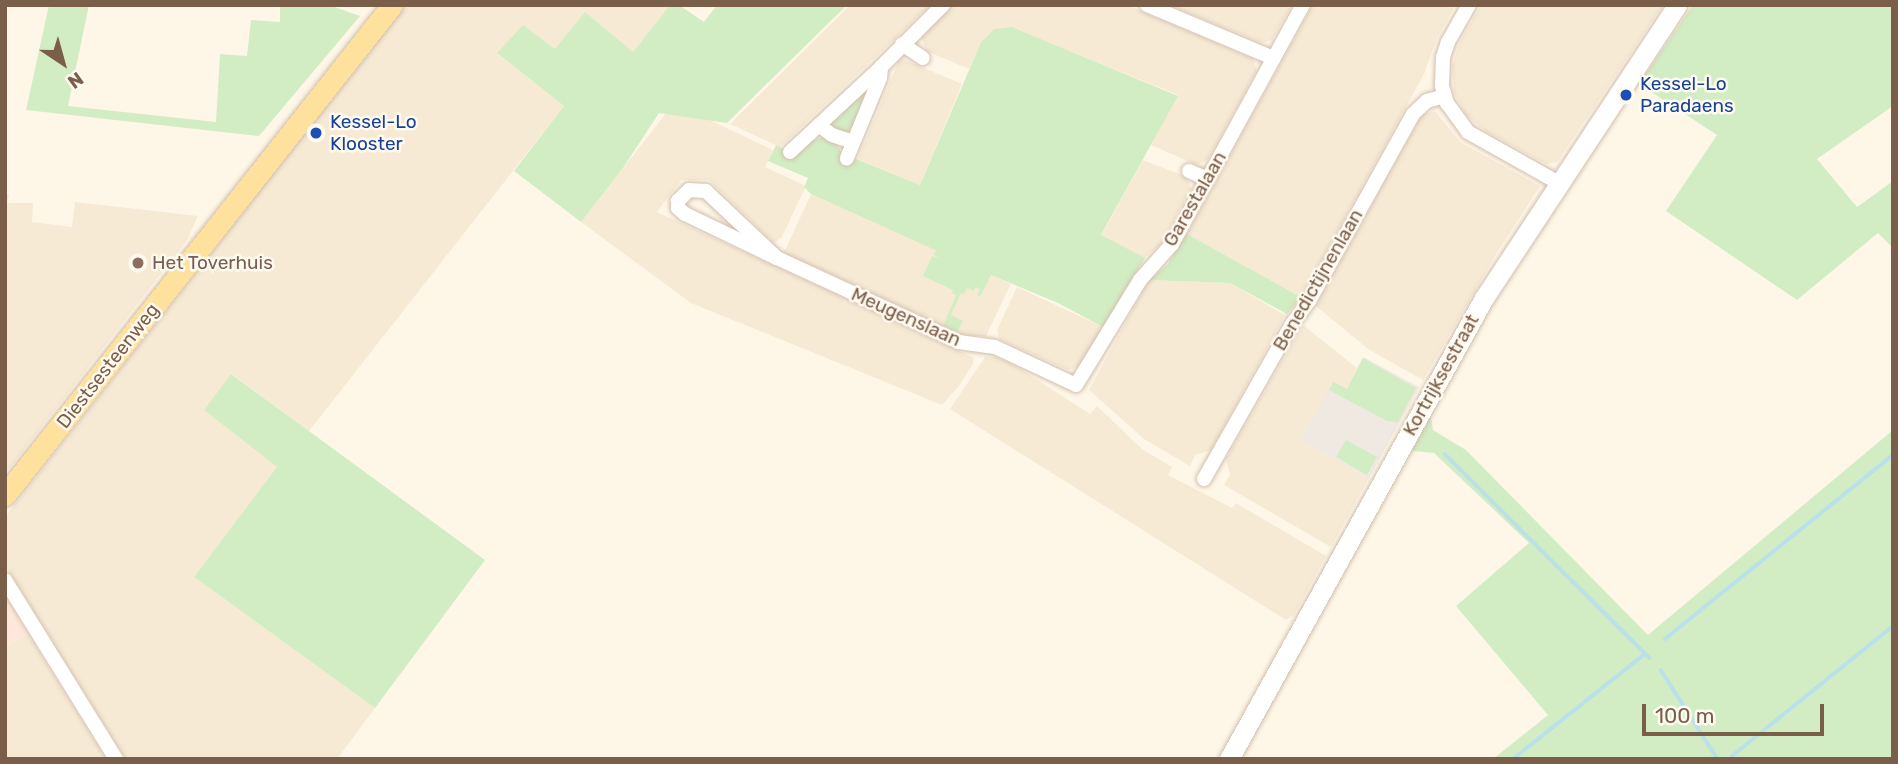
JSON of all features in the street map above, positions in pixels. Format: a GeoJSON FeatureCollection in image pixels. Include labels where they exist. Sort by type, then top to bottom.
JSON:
{"type":"FeatureCollection","features":[{"type":"Feature","properties":{"kind":"main road","name":"Diestsesteenweg"},"geometry":{"type":"LineString","coordinates":[[5,495],[391,5]]}},
{"type":"Feature","properties":{"kind":"street"},"geometry":{"type":"LineString","coordinates":[[790,152],[943,5]]}},
{"type":"Feature","properties":{"kind":"street"},"geometry":{"type":"LineString","coordinates":[[1147,5],[1273,58]]}},
{"type":"Feature","properties":{"kind":"street","name":"Garestalaan"},"geometry":{"type":"LineString","coordinates":[[1076,385],[1140,280],[1172,244],[1303,5]]}},
{"type":"Feature","properties":{"kind":"street"},"geometry":{"type":"LineString","coordinates":[[1469,5],[1445,49],[1441,74],[1444,96],[1468,132],[1559,183]]}},
{"type":"Feature","properties":{"kind":"street","name":"Kortrijksestraat"},"geometry":{"type":"LineString","coordinates":[[1229,759],[1477,310],[1677,5]]}},
{"type":"Feature","properties":{"kind":"street"},"geometry":{"type":"LineString","coordinates":[[902,44],[923,58]]}},
{"type":"Feature","properties":{"kind":"street"},"geometry":{"type":"LineString","coordinates":[[847,158],[880,78],[881,67]]}},
{"type":"Feature","properties":{"kind":"street","name":"Benedictijnenlaan"},"geometry":{"type":"LineString","coordinates":[[1204,479],[1292,324],[1309,301],[1413,114],[1427,102],[1444,96]]}},
{"type":"Feature","properties":{"kind":"street"},"geometry":{"type":"LineString","coordinates":[[819,125],[832,135],[853,142]]}},
{"type":"Feature","properties":{"kind":"street"},"geometry":{"type":"LineString","coordinates":[[1189,171],[1208,179]]}},
{"type":"Feature","properties":{"kind":"street","name":"Meugenslaan"},"geometry":{"type":"LineString","coordinates":[[777,258],[703,190],[689,190],[677,203],[679,209],[708,225],[777,258],[959,342],[995,347],[1076,385]]}},
{"type":"Feature","properties":{"kind":"street"},"geometry":{"type":"LineString","coordinates":[[708,225],[723,206]]}},
{"type":"Feature","properties":{"kind":"street"},"geometry":{"type":"LineString","coordinates":[[5,580],[116,759]]}},
{"type":"Feature","properties":{"kind":"shaded area"},"geometry":{"type":"Polygon","coordinates":[[[405,5],[670,5],[633,52],[555,49],[498,54],[564,106],[309,431],[232,374],[204,410],[278,467],[194,577],[375,708],[337,759],[126,759],[5,565],[5,517],[405,5]]]}},
{"type":"Feature","properties":{"kind":"shaded area"},"geometry":{"type":"Polygon","coordinates":[[[850,5],[930,5],[780,147],[730,124],[850,5]]]}},
{"type":"Feature","properties":{"kind":"shaded area"},"geometry":{"type":"Polygon","coordinates":[[[953,5],[1127,5],[1253,59],[1257,70],[1208,159],[1197,165],[1151,145],[1178,95],[1040,39],[994,29],[981,42],[969,69],[926,51],[921,36],[953,5]]]}},
{"type":"Feature","properties":{"kind":"shaded area"},"geometry":{"type":"Polygon","coordinates":[[[1170,5],[1292,5],[1272,40],[1262,43],[1170,5]]]}},
{"type":"Feature","properties":{"kind":"shaded area"},"geometry":{"type":"Polygon","coordinates":[[[1313,5],[1453,5],[1454,8],[1437,38],[1424,74],[1301,297],[1187,234],[1313,5]]]}},
{"type":"Feature","properties":{"kind":"shaded area"},"geometry":{"type":"Polygon","coordinates":[[[1481,5],[1663,5],[1557,162],[1546,164],[1487,132],[1466,115],[1454,92],[1452,66],[1460,42],[1481,5]]]}},
{"type":"Feature","properties":{"kind":"shaded area"},"geometry":{"type":"Polygon","coordinates":[[[900,58],[962,84],[920,185],[858,159],[900,58]]]}},
{"type":"Feature","properties":{"kind":"shaded area"},"geometry":{"type":"Polygon","coordinates":[[[674,103],[773,150],[765,167],[806,186],[782,237],[774,243],[709,180],[681,180],[657,212],[974,358],[959,386],[942,405],[691,303],[581,222],[674,103]]]}},
{"type":"Feature","properties":{"kind":"shaded area"},"geometry":{"type":"Polygon","coordinates":[[[1435,111],[1460,142],[1540,186],[1498,251],[1423,380],[1368,349],[1316,306],[1422,115],[1435,111]]]}},
{"type":"Feature","properties":{"kind":"shaded area"},"geometry":{"type":"Polygon","coordinates":[[[1143,160],[1187,177],[1191,189],[1160,245],[1144,258],[1100,238],[1143,160]]]}},
{"type":"Feature","properties":{"kind":"shaded area"},"geometry":{"type":"Polygon","coordinates":[[[5,194],[9,194],[7,203],[33,203],[32,222],[72,227],[75,202],[198,216],[187,240],[9,469],[5,468],[5,194]]]}},
{"type":"Feature","properties":{"kind":"shaded area"},"geometry":{"type":"Polygon","coordinates":[[[811,194],[1011,284],[986,336],[966,336],[784,253],[811,194]]]}},
{"type":"Feature","properties":{"kind":"shaded area"},"geometry":{"type":"Polygon","coordinates":[[[1149,280],[1230,283],[1285,315],[1211,450],[1195,455],[1190,466],[1144,439],[1089,390],[1149,280]]]}},
{"type":"Feature","properties":{"kind":"shaded area"},"geometry":{"type":"Polygon","coordinates":[[[1017,287],[1103,327],[1081,366],[1068,370],[999,339],[997,330],[1017,287]]]}},
{"type":"Feature","properties":{"kind":"shaded area"},"geometry":{"type":"Polygon","coordinates":[[[1303,325],[1357,368],[1346,389],[1334,383],[1301,440],[1369,478],[1331,547],[1224,485],[1230,475],[1226,459],[1303,325]]]}},
{"type":"Feature","properties":{"kind":"shaded area"},"geometry":{"type":"Polygon","coordinates":[[[985,357],[996,357],[1016,366],[1090,414],[1097,406],[1142,449],[1172,467],[1168,475],[1232,508],[1236,503],[1326,556],[1294,615],[1286,620],[950,409],[985,357]]]}},
{"type":"Feature","properties":{"kind":"shaded area"},"geometry":{"type":"Polygon","coordinates":[[[1363,357],[1419,387],[1369,478],[1300,440],[1333,382],[1346,389],[1363,357]]]}},
{"type":"Feature","properties":{"kind":"shaded area"},"geometry":{"type":"Polygon","coordinates":[[[5,594],[28,634],[5,646],[5,594]]]}},
{"type":"Feature","properties":{"kind":"shaded area"},"geometry":{"type":"Polygon","coordinates":[[[28,634],[106,759],[5,759],[5,646],[28,634]]]}},
{"type":"Feature","properties":{"kind":"green space"},"geometry":{"type":"Polygon","coordinates":[[[49,5],[89,5],[68,106],[216,122],[220,54],[247,56],[251,20],[280,22],[280,5],[329,5],[360,16],[259,136],[26,110],[49,5]]]}},
{"type":"Feature","properties":{"kind":"green space"},"geometry":{"type":"Polygon","coordinates":[[[670,5],[679,5],[704,22],[717,5],[847,5],[727,123],[659,113],[623,168],[581,222],[514,171],[564,106],[497,53],[523,25],[555,49],[585,12],[633,52],[670,5]]]}},
{"type":"Feature","properties":{"kind":"green space"},"geometry":{"type":"Polygon","coordinates":[[[1693,5],[1893,5],[1893,106],[1817,159],[1857,207],[1893,181],[1893,248],[1878,233],[1797,300],[1666,211],[1717,135],[1639,84],[1693,5]]]}},
{"type":"Feature","properties":{"kind":"green space"},"geometry":{"type":"Polygon","coordinates":[[[1012,27],[1178,96],[1101,235],[1145,258],[1103,327],[1058,303],[991,275],[980,297],[977,295],[980,289],[976,287],[974,291],[967,288],[964,294],[961,293],[951,315],[963,321],[957,332],[943,326],[956,295],[952,293],[953,290],[923,276],[932,256],[941,259],[933,254],[937,251],[811,194],[804,187],[808,178],[768,161],[776,145],[784,149],[824,137],[834,140],[845,158],[854,158],[920,185],[981,42],[994,29],[1012,27]]]}},
{"type":"Feature","properties":{"kind":"green space"},"geometry":{"type":"Polygon","coordinates":[[[872,80],[854,130],[845,133],[833,129],[830,121],[872,80]]]}},
{"type":"Feature","properties":{"kind":"green space"},"geometry":{"type":"Polygon","coordinates":[[[1187,234],[1301,297],[1287,314],[1230,283],[1149,280],[1167,265],[1187,234]]]}},
{"type":"Feature","properties":{"kind":"green space"},"geometry":{"type":"Polygon","coordinates":[[[1363,358],[1416,388],[1398,422],[1387,421],[1329,390],[1333,382],[1347,389],[1363,358]]]}},
{"type":"Feature","properties":{"kind":"green space"},"geometry":{"type":"Polygon","coordinates":[[[231,374],[485,560],[375,708],[194,577],[277,467],[204,410],[231,374]]]}},
{"type":"Feature","properties":{"kind":"green space"},"geometry":{"type":"Polygon","coordinates":[[[1430,412],[1433,430],[1466,450],[1648,635],[1893,430],[1893,759],[1493,759],[1548,715],[1456,606],[1529,543],[1434,453],[1412,451],[1430,412]]]}},
{"type":"Feature","properties":{"kind":"green space"},"geometry":{"type":"Polygon","coordinates":[[[1346,440],[1377,457],[1367,475],[1336,457],[1346,440]]]}},
{"type":"Feature","properties":{"kind":"waterway"},"geometry":{"type":"LineString","coordinates":[[1445,454],[1650,658]]}},
{"type":"Feature","properties":{"kind":"waterway"},"geometry":{"type":"LineString","coordinates":[[1665,639],[1893,455]]}},
{"type":"Feature","properties":{"kind":"waterway"},"geometry":{"type":"LineString","coordinates":[[1732,756],[1893,626]]}},
{"type":"Feature","properties":{"kind":"waterway"},"geometry":{"type":"LineString","coordinates":[[1513,759],[1645,654]]}},
{"type":"Feature","properties":{"kind":"waterway"},"geometry":{"type":"LineString","coordinates":[[1661,670],[1718,759]]}},
{"type":"Feature","properties":{"kind":"place","name":"Kessel-Lo Paradaens"},"geometry":{"type":"Point","coordinates":[1626,95]}},
{"type":"Feature","properties":{"kind":"place","name":"Kessel-Lo Klooster"},"geometry":{"type":"Point","coordinates":[316,133]}},
{"type":"Feature","properties":{"kind":"place","name":"Het Toverhuis"},"geometry":{"type":"Point","coordinates":[138,263]}}]}
